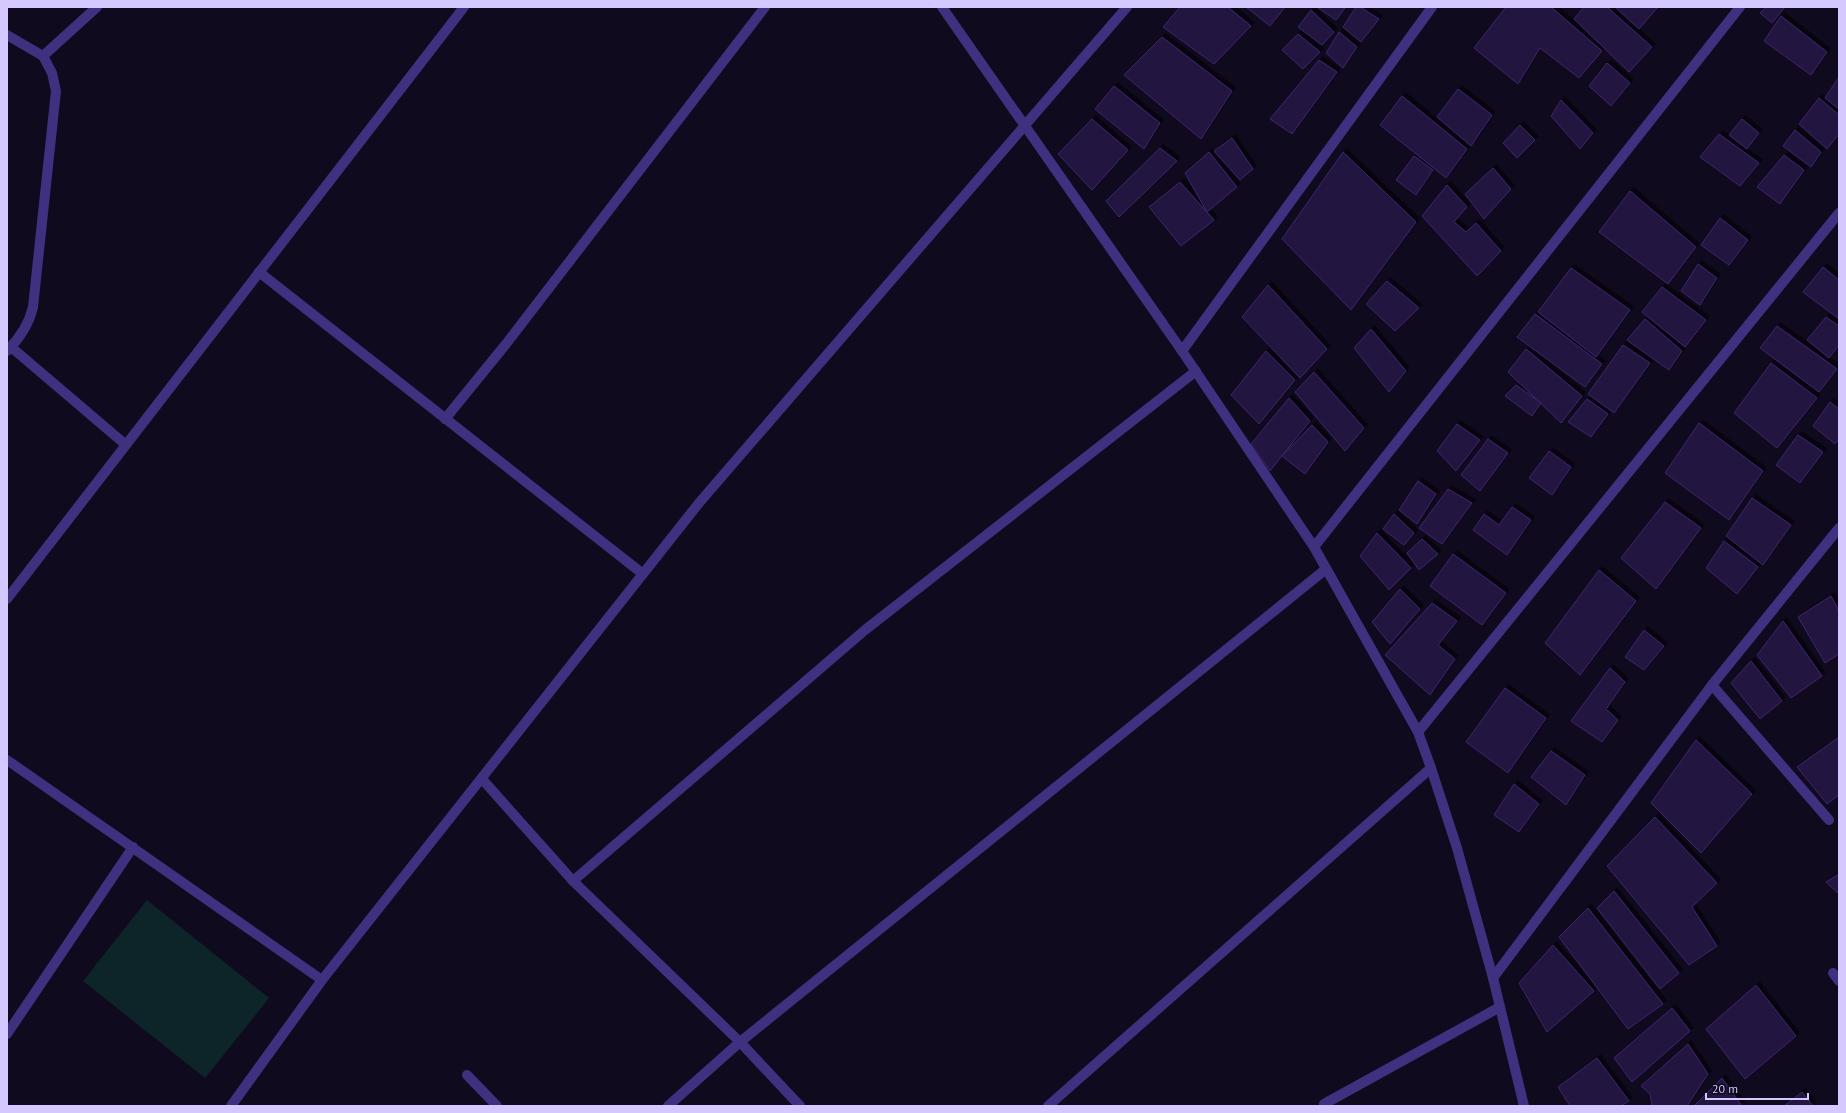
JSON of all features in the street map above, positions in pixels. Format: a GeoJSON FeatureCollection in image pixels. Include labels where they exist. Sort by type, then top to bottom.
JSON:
{"type":"FeatureCollection","features":[{"type":"Feature","properties":{"kind":"street"},"geometry":{"type":"LineString","coordinates":[[43,56],[97,7]]}},
{"type":"Feature","properties":{"kind":"street"},"geometry":{"type":"LineString","coordinates":[[7,599],[464,7]]}},
{"type":"Feature","properties":{"kind":"street"},"geometry":{"type":"LineString","coordinates":[[445,419],[506,344],[765,7]]}},
{"type":"Feature","properties":{"kind":"street"},"geometry":{"type":"LineString","coordinates":[[942,7],[1196,371],[1314,548],[1418,732],[1457,848],[1493,978],[1524,1106]]}},
{"type":"Feature","properties":{"kind":"street"},"geometry":{"type":"LineString","coordinates":[[231,1106],[322,980],[699,503],[1024,124],[1127,7]]}},
{"type":"Feature","properties":{"kind":"street"},"geometry":{"type":"LineString","coordinates":[[1182,351],[1432,7]]}},
{"type":"Feature","properties":{"kind":"street"},"geometry":{"type":"LineString","coordinates":[[1314,548],[1740,7]]}},
{"type":"Feature","properties":{"kind":"street"},"geometry":{"type":"LineString","coordinates":[[7,35],[43,56],[52,73],[56,91],[34,307],[27,324],[9,349],[126,445]]}},
{"type":"Feature","properties":{"kind":"street"},"geometry":{"type":"LineString","coordinates":[[1418,732],[1839,212]]}},
{"type":"Feature","properties":{"kind":"street"},"geometry":{"type":"LineString","coordinates":[[259,272],[643,574]]}},
{"type":"Feature","properties":{"kind":"street"},"geometry":{"type":"LineString","coordinates":[[573,880],[865,630],[1196,371]]}},
{"type":"Feature","properties":{"kind":"street"},"geometry":{"type":"LineString","coordinates":[[1493,978],[1712,685],[1839,528]]}},
{"type":"Feature","properties":{"kind":"street"},"geometry":{"type":"LineString","coordinates":[[668,1106],[740,1042],[1326,569]]}},
{"type":"Feature","properties":{"kind":"street"},"geometry":{"type":"LineString","coordinates":[[1712,685],[1829,820]]}},
{"type":"Feature","properties":{"kind":"street"},"geometry":{"type":"LineString","coordinates":[[7,760],[322,980]]}},
{"type":"Feature","properties":{"kind":"street"},"geometry":{"type":"LineString","coordinates":[[1048,1106],[1431,768]]}},
{"type":"Feature","properties":{"kind":"street"},"geometry":{"type":"LineString","coordinates":[[482,779],[573,880],[740,1042],[800,1106]]}},
{"type":"Feature","properties":{"kind":"street"},"geometry":{"type":"LineString","coordinates":[[7,1034],[133,847]]}},
{"type":"Feature","properties":{"kind":"street"},"geometry":{"type":"LineString","coordinates":[[1324,1104],[1500,1007]]}},
{"type":"Feature","properties":{"kind":"street"},"geometry":{"type":"LineString","coordinates":[[467,1076],[497,1106]]}},
{"type":"Feature","properties":{"kind":"green space"},"geometry":{"type":"Polygon","coordinates":[[[147,900],[269,998],[205,1078],[83,981],[147,900]]]}},
{"type":"Feature","properties":{"kind":"building"},"geometry":{"type":"Polygon","coordinates":[[[1180,7],[1228,7],[1251,26],[1214,64],[1163,27],[1180,7]]]}},
{"type":"Feature","properties":{"kind":"building"},"geometry":{"type":"Polygon","coordinates":[[[1246,7],[1285,7],[1270,26],[1246,7]]]}},
{"type":"Feature","properties":{"kind":"building"},"geometry":{"type":"Polygon","coordinates":[[[1317,7],[1346,7],[1336,20],[1317,7]]]}},
{"type":"Feature","properties":{"kind":"building"},"geometry":{"type":"Polygon","coordinates":[[[1356,7],[1360,7],[1379,19],[1361,42],[1343,27],[1356,7]]]}},
{"type":"Feature","properties":{"kind":"building"},"geometry":{"type":"Polygon","coordinates":[[[1506,7],[1551,7],[1602,51],[1579,78],[1540,48],[1518,84],[1474,48],[1506,7]]]}},
{"type":"Feature","properties":{"kind":"building"},"geometry":{"type":"Polygon","coordinates":[[[1584,7],[1607,7],[1652,47],[1629,72],[1574,19],[1584,7]]]}},
{"type":"Feature","properties":{"kind":"building"},"geometry":{"type":"Polygon","coordinates":[[[1615,7],[1658,7],[1639,29],[1615,7]]]}},
{"type":"Feature","properties":{"kind":"building"},"geometry":{"type":"Polygon","coordinates":[[[1766,7],[1785,7],[1772,23],[1760,13],[1766,7]]]}},
{"type":"Feature","properties":{"kind":"building"},"geometry":{"type":"Polygon","coordinates":[[[1311,10],[1334,32],[1322,45],[1298,27],[1311,10]]]}},
{"type":"Feature","properties":{"kind":"building"},"geometry":{"type":"Polygon","coordinates":[[[1781,16],[1827,52],[1811,75],[1764,41],[1781,16]]]}},
{"type":"Feature","properties":{"kind":"building"},"geometry":{"type":"Polygon","coordinates":[[[1339,32],[1357,47],[1343,68],[1326,53],[1339,32]]]}},
{"type":"Feature","properties":{"kind":"building"},"geometry":{"type":"Polygon","coordinates":[[[1298,34],[1320,52],[1303,69],[1282,50],[1298,34]]]}},
{"type":"Feature","properties":{"kind":"building"},"geometry":{"type":"Polygon","coordinates":[[[1162,37],[1232,91],[1201,139],[1124,75],[1162,37]]]}},
{"type":"Feature","properties":{"kind":"building"},"geometry":{"type":"Polygon","coordinates":[[[1319,60],[1337,72],[1292,134],[1270,119],[1319,60]]]}},
{"type":"Feature","properties":{"kind":"building"},"geometry":{"type":"Polygon","coordinates":[[[1607,63],[1630,83],[1611,106],[1589,86],[1607,63]]]}},
{"type":"Feature","properties":{"kind":"building"},"geometry":{"type":"Polygon","coordinates":[[[1839,77],[1839,109],[1825,98],[1839,77]]]}},
{"type":"Feature","properties":{"kind":"building"},"geometry":{"type":"Polygon","coordinates":[[[1114,86],[1160,123],[1144,149],[1095,109],[1114,86]]]}},
{"type":"Feature","properties":{"kind":"building"},"geometry":{"type":"Polygon","coordinates":[[[1458,89],[1492,115],[1471,146],[1437,117],[1458,89]]]}},
{"type":"Feature","properties":{"kind":"building"},"geometry":{"type":"Polygon","coordinates":[[[1402,96],[1467,149],[1446,178],[1380,125],[1402,96]]]}},
{"type":"Feature","properties":{"kind":"building"},"geometry":{"type":"Polygon","coordinates":[[[1819,98],[1839,115],[1839,134],[1827,149],[1799,124],[1819,98]]]}},
{"type":"Feature","properties":{"kind":"building"},"geometry":{"type":"Polygon","coordinates":[[[1561,100],[1593,133],[1580,149],[1551,116],[1561,100]]]}},
{"type":"Feature","properties":{"kind":"building"},"geometry":{"type":"Polygon","coordinates":[[[1092,119],[1128,150],[1092,190],[1058,154],[1092,119]]]}},
{"type":"Feature","properties":{"kind":"building"},"geometry":{"type":"Polygon","coordinates":[[[1742,119],[1759,133],[1747,149],[1729,135],[1742,119]]]}},
{"type":"Feature","properties":{"kind":"building"},"geometry":{"type":"Polygon","coordinates":[[[1520,125],[1535,140],[1517,158],[1503,143],[1520,125]]]}},
{"type":"Feature","properties":{"kind":"building"},"geometry":{"type":"Polygon","coordinates":[[[1795,130],[1821,152],[1811,167],[1783,146],[1795,130]]]}},
{"type":"Feature","properties":{"kind":"building"},"geometry":{"type":"Polygon","coordinates":[[[1719,134],[1759,163],[1740,186],[1700,157],[1719,134]]]}},
{"type":"Feature","properties":{"kind":"building"},"geometry":{"type":"Polygon","coordinates":[[[1232,138],[1253,169],[1240,180],[1214,151],[1232,138]]]}},
{"type":"Feature","properties":{"kind":"building"},"geometry":{"type":"Polygon","coordinates":[[[1160,148],[1177,161],[1119,217],[1106,201],[1160,148]]]}},
{"type":"Feature","properties":{"kind":"building"},"geometry":{"type":"Polygon","coordinates":[[[1209,152],[1237,187],[1207,212],[1185,173],[1209,152]]]}},
{"type":"Feature","properties":{"kind":"building"},"geometry":{"type":"Polygon","coordinates":[[[1343,152],[1416,222],[1351,310],[1282,239],[1343,152]]]}},
{"type":"Feature","properties":{"kind":"building"},"geometry":{"type":"Polygon","coordinates":[[[1784,155],[1804,170],[1780,204],[1757,187],[1784,155]]]}},
{"type":"Feature","properties":{"kind":"building"},"geometry":{"type":"Polygon","coordinates":[[[1414,156],[1433,170],[1416,195],[1396,180],[1414,156]]]}},
{"type":"Feature","properties":{"kind":"building"},"geometry":{"type":"Polygon","coordinates":[[[1493,168],[1511,189],[1484,219],[1465,194],[1493,168]]]}},
{"type":"Feature","properties":{"kind":"building"},"geometry":{"type":"Polygon","coordinates":[[[1180,182],[1214,220],[1181,246],[1149,207],[1180,182]]]}},
{"type":"Feature","properties":{"kind":"building"},"geometry":{"type":"Polygon","coordinates":[[[1447,185],[1467,207],[1454,222],[1466,232],[1476,223],[1501,251],[1477,276],[1422,216],[1447,185]]]}},
{"type":"Feature","properties":{"kind":"building"},"geometry":{"type":"Polygon","coordinates":[[[1630,191],[1696,247],[1668,284],[1599,232],[1630,191]]]}},
{"type":"Feature","properties":{"kind":"building"},"geometry":{"type":"Polygon","coordinates":[[[1720,218],[1748,240],[1729,265],[1701,245],[1720,218]]]}},
{"type":"Feature","properties":{"kind":"building"},"geometry":{"type":"Polygon","coordinates":[[[1698,264],[1717,278],[1700,305],[1681,291],[1698,264]]]}},
{"type":"Feature","properties":{"kind":"building"},"geometry":{"type":"Polygon","coordinates":[[[1823,267],[1839,280],[1839,319],[1803,292],[1823,267]]]}},
{"type":"Feature","properties":{"kind":"building"},"geometry":{"type":"Polygon","coordinates":[[[1571,268],[1630,310],[1596,357],[1538,312],[1571,268]]]}},
{"type":"Feature","properties":{"kind":"building"},"geometry":{"type":"Polygon","coordinates":[[[1387,281],[1419,308],[1395,331],[1366,304],[1387,281]]]}},
{"type":"Feature","properties":{"kind":"building"},"geometry":{"type":"Polygon","coordinates":[[[1268,285],[1327,349],[1300,378],[1242,317],[1268,285]]]}},
{"type":"Feature","properties":{"kind":"building"},"geometry":{"type":"Polygon","coordinates":[[[1662,287],[1706,320],[1685,347],[1642,312],[1662,287]]]}},
{"type":"Feature","properties":{"kind":"building"},"geometry":{"type":"Polygon","coordinates":[[[1535,314],[1602,364],[1585,387],[1517,337],[1535,314]]]}},
{"type":"Feature","properties":{"kind":"building"},"geometry":{"type":"Polygon","coordinates":[[[1826,317],[1839,326],[1839,345],[1829,358],[1807,340],[1826,317]]]}},
{"type":"Feature","properties":{"kind":"building"},"geometry":{"type":"Polygon","coordinates":[[[1645,319],[1682,351],[1669,370],[1627,340],[1645,319]]]}},
{"type":"Feature","properties":{"kind":"building"},"geometry":{"type":"Polygon","coordinates":[[[1777,326],[1837,369],[1819,392],[1760,348],[1777,326]]]}},
{"type":"Feature","properties":{"kind":"building"},"geometry":{"type":"Polygon","coordinates":[[[1371,329],[1406,371],[1389,392],[1354,348],[1371,329]]]}},
{"type":"Feature","properties":{"kind":"building"},"geometry":{"type":"Polygon","coordinates":[[[1623,345],[1650,363],[1614,413],[1588,394],[1623,345]]]}},
{"type":"Feature","properties":{"kind":"building"},"geometry":{"type":"Polygon","coordinates":[[[1526,349],[1582,396],[1561,423],[1508,372],[1526,349]]]}},
{"type":"Feature","properties":{"kind":"building"},"geometry":{"type":"Polygon","coordinates":[[[1266,351],[1295,380],[1259,424],[1231,395],[1266,351]]]}},
{"type":"Feature","properties":{"kind":"building"},"geometry":{"type":"Polygon","coordinates":[[[1771,363],[1817,398],[1777,448],[1734,413],[1771,363]]]}},
{"type":"Feature","properties":{"kind":"building"},"geometry":{"type":"Polygon","coordinates":[[[1314,372],[1364,428],[1345,451],[1295,392],[1314,372]]]}},
{"type":"Feature","properties":{"kind":"building"},"geometry":{"type":"Polygon","coordinates":[[[1516,385],[1541,403],[1532,416],[1505,396],[1516,385]]]}},
{"type":"Feature","properties":{"kind":"building"},"geometry":{"type":"Polygon","coordinates":[[[1289,398],[1310,421],[1270,471],[1251,444],[1289,398]]]}},
{"type":"Feature","properties":{"kind":"building"},"geometry":{"type":"Polygon","coordinates":[[[1587,399],[1608,414],[1591,437],[1568,422],[1587,399]]]}},
{"type":"Feature","properties":{"kind":"building"},"geometry":{"type":"Polygon","coordinates":[[[1830,402],[1839,409],[1839,439],[1835,444],[1813,426],[1830,402]]]}},
{"type":"Feature","properties":{"kind":"building"},"geometry":{"type":"Polygon","coordinates":[[[1699,423],[1763,471],[1729,520],[1665,473],[1699,423]]]}},
{"type":"Feature","properties":{"kind":"building"},"geometry":{"type":"Polygon","coordinates":[[[1457,424],[1480,440],[1456,471],[1437,451],[1457,424]]]}},
{"type":"Feature","properties":{"kind":"building"},"geometry":{"type":"Polygon","coordinates":[[[1312,425],[1328,442],[1305,474],[1282,456],[1312,425]]]}},
{"type":"Feature","properties":{"kind":"building"},"geometry":{"type":"Polygon","coordinates":[[[1798,435],[1823,452],[1800,483],[1776,465],[1798,435]]]}},
{"type":"Feature","properties":{"kind":"building"},"geometry":{"type":"Polygon","coordinates":[[[1488,439],[1508,453],[1480,491],[1461,475],[1488,439]]]}},
{"type":"Feature","properties":{"kind":"building"},"geometry":{"type":"Polygon","coordinates":[[[1549,451],[1571,467],[1552,495],[1529,478],[1549,451]]]}},
{"type":"Feature","properties":{"kind":"building"},"geometry":{"type":"Polygon","coordinates":[[[1418,481],[1436,494],[1417,524],[1399,510],[1418,481]]]}},
{"type":"Feature","properties":{"kind":"building"},"geometry":{"type":"Polygon","coordinates":[[[1448,489],[1472,503],[1442,544],[1419,528],[1448,489]]]}},
{"type":"Feature","properties":{"kind":"building"},"geometry":{"type":"Polygon","coordinates":[[[1752,498],[1791,525],[1763,565],[1726,536],[1752,498]]]}},
{"type":"Feature","properties":{"kind":"building"},"geometry":{"type":"Polygon","coordinates":[[[1665,502],[1701,528],[1656,589],[1621,558],[1665,502]]]}},
{"type":"Feature","properties":{"kind":"building"},"geometry":{"type":"Polygon","coordinates":[[[1512,507],[1531,520],[1507,555],[1473,530],[1484,514],[1499,525],[1512,507]]]}},
{"type":"Feature","properties":{"kind":"building"},"geometry":{"type":"Polygon","coordinates":[[[1394,514],[1414,533],[1404,545],[1383,529],[1394,514]]]}},
{"type":"Feature","properties":{"kind":"building"},"geometry":{"type":"Polygon","coordinates":[[[1377,533],[1411,568],[1389,590],[1360,556],[1377,533]]]}},
{"type":"Feature","properties":{"kind":"building"},"geometry":{"type":"Polygon","coordinates":[[[1422,539],[1438,554],[1419,570],[1407,553],[1422,539]]]}},
{"type":"Feature","properties":{"kind":"building"},"geometry":{"type":"Polygon","coordinates":[[[1724,541],[1758,567],[1737,594],[1706,568],[1724,541]]]}},
{"type":"Feature","properties":{"kind":"building"},"geometry":{"type":"Polygon","coordinates":[[[1453,554],[1506,593],[1482,625],[1430,586],[1453,554]]]}},
{"type":"Feature","properties":{"kind":"building"},"geometry":{"type":"Polygon","coordinates":[[[1599,570],[1636,601],[1580,675],[1545,643],[1599,570]]]}},
{"type":"Feature","properties":{"kind":"building"},"geometry":{"type":"Polygon","coordinates":[[[1400,589],[1420,609],[1390,644],[1372,622],[1400,589]]]}},
{"type":"Feature","properties":{"kind":"building"},"geometry":{"type":"Polygon","coordinates":[[[1831,596],[1839,611],[1839,654],[1825,663],[1798,617],[1831,596]]]}},
{"type":"Feature","properties":{"kind":"building"},"geometry":{"type":"Polygon","coordinates":[[[1432,603],[1457,621],[1438,645],[1455,659],[1430,695],[1385,655],[1432,603]]]}},
{"type":"Feature","properties":{"kind":"building"},"geometry":{"type":"Polygon","coordinates":[[[1783,621],[1822,676],[1791,698],[1757,655],[1783,621]]]}},
{"type":"Feature","properties":{"kind":"building"},"geometry":{"type":"Polygon","coordinates":[[[1644,630],[1664,646],[1644,670],[1625,657],[1644,630]]]}},
{"type":"Feature","properties":{"kind":"building"},"geometry":{"type":"Polygon","coordinates":[[[1751,661],[1782,701],[1760,719],[1731,683],[1751,661]]]}},
{"type":"Feature","properties":{"kind":"building"},"geometry":{"type":"Polygon","coordinates":[[[1610,668],[1625,682],[1606,709],[1618,720],[1602,742],[1571,721],[1610,668]]]}},
{"type":"Feature","properties":{"kind":"building"},"geometry":{"type":"Polygon","coordinates":[[[1505,688],[1546,718],[1508,773],[1466,742],[1505,688]]]}},
{"type":"Feature","properties":{"kind":"building"},"geometry":{"type":"Polygon","coordinates":[[[1839,737],[1839,795],[1827,804],[1797,767],[1839,737]]]}},
{"type":"Feature","properties":{"kind":"building"},"geometry":{"type":"Polygon","coordinates":[[[1696,740],[1752,794],[1701,853],[1651,803],[1696,740]]]}},
{"type":"Feature","properties":{"kind":"building"},"geometry":{"type":"Polygon","coordinates":[[[1551,751],[1585,775],[1566,805],[1531,777],[1551,751]]]}},
{"type":"Feature","properties":{"kind":"building"},"geometry":{"type":"Polygon","coordinates":[[[1514,784],[1539,804],[1519,832],[1494,815],[1514,784]]]}},
{"type":"Feature","properties":{"kind":"building"},"geometry":{"type":"Polygon","coordinates":[[[1655,817],[1717,883],[1692,907],[1717,946],[1689,965],[1607,866],[1655,817]]]}},
{"type":"Feature","properties":{"kind":"building"},"geometry":{"type":"Polygon","coordinates":[[[1839,874],[1839,894],[1826,882],[1839,874]]]}},
{"type":"Feature","properties":{"kind":"building"},"geometry":{"type":"Polygon","coordinates":[[[1614,891],[1679,973],[1660,989],[1597,908],[1614,891]]]}},
{"type":"Feature","properties":{"kind":"building"},"geometry":{"type":"Polygon","coordinates":[[[1588,908],[1663,1004],[1628,1029],[1559,937],[1588,908]]]}},
{"type":"Feature","properties":{"kind":"building"},"geometry":{"type":"Polygon","coordinates":[[[1553,945],[1594,991],[1547,1032],[1519,983],[1553,945]]]}},
{"type":"Feature","properties":{"kind":"building"},"geometry":{"type":"Polygon","coordinates":[[[1756,985],[1796,1036],[1745,1079],[1706,1029],[1756,985]]]}},
{"type":"Feature","properties":{"kind":"building"},"geometry":{"type":"Polygon","coordinates":[[[1672,1008],[1690,1031],[1632,1082],[1614,1058],[1672,1008]]]}},
{"type":"Feature","properties":{"kind":"building"},"geometry":{"type":"Polygon","coordinates":[[[1688,1044],[1708,1074],[1687,1106],[1650,1106],[1652,1104],[1650,1094],[1641,1086],[1688,1044]]]}},
{"type":"Feature","properties":{"kind":"building"},"geometry":{"type":"Polygon","coordinates":[[[1597,1058],[1629,1101],[1621,1106],[1570,1106],[1558,1087],[1597,1058]]]}},
{"type":"Feature","properties":{"kind":"building"},"geometry":{"type":"Polygon","coordinates":[[[1722,1078],[1742,1106],[1694,1106],[1722,1078]]]}},
{"type":"Feature","properties":{"kind":"building"},"geometry":{"type":"Polygon","coordinates":[[[1802,1092],[1813,1106],[1784,1106],[1802,1092]]]}}]}
